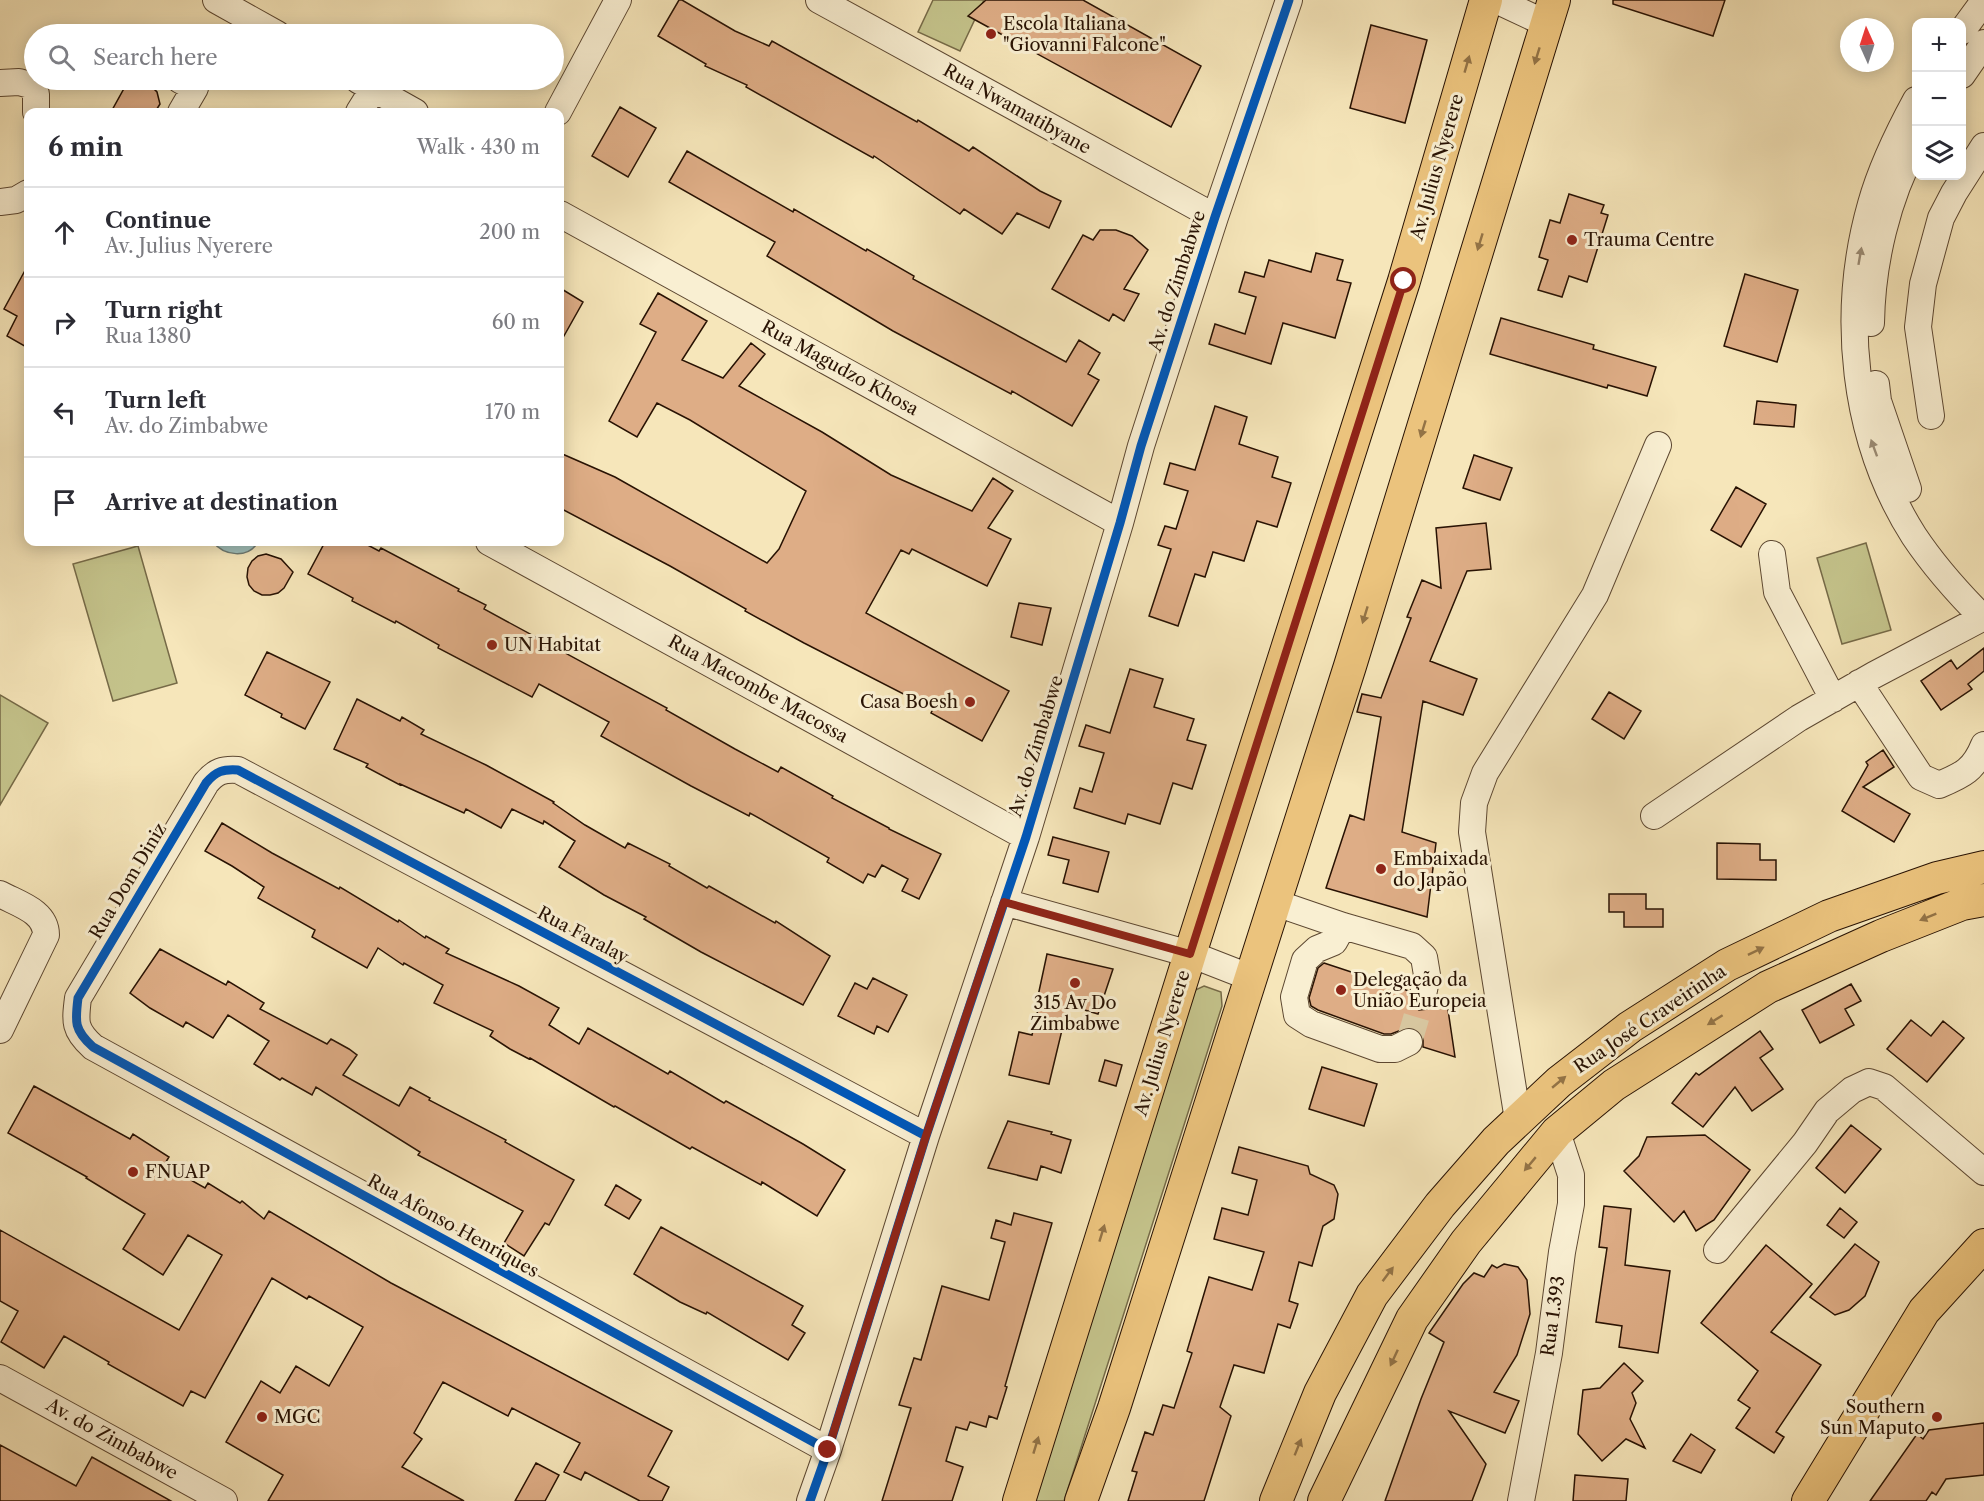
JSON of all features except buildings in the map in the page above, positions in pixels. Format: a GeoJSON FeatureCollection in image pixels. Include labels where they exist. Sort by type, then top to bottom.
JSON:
{"type":"FeatureCollection","features":[{"type":"Feature","properties":{"kind":"main road","name":"Av. Julius Nyerere"},"geometry":{"type":"LineString","coordinates":[[1019,1501],[1404,281],[1486,0]]}},
{"type":"Feature","properties":{"kind":"main road"},"geometry":{"type":"LineString","coordinates":[[1081,1501],[1114,1408],[1249,976],[1353,654],[1551,12]]}},
{"type":"Feature","properties":{"kind":"main road","name":"Rua José Craveirinha"},"geometry":{"type":"LineString","coordinates":[[1276,1501],[1320,1393],[1372,1296],[1440,1205],[1496,1141],[1558,1082],[1630,1027],[1727,965],[1829,916],[1937,878],[1984,867]]}},
{"type":"Feature","properties":{"kind":"main road","name":"Rua José Craveirinha"},"geometry":{"type":"LineString","coordinates":[[1324,1501],[1412,1319],[1466,1242],[1557,1132],[1614,1085],[1768,987],[1881,936],[1962,904],[1984,900]]}},
{"type":"Feature","properties":{"kind":"main road"},"geometry":{"type":"LineString","coordinates":[[1808,1501],[1924,1311],[1984,1245]]}},
{"type":"Feature","properties":{"kind":"street"},"geometry":{"type":"LineString","coordinates":[[216,0],[259,24]]}},
{"type":"Feature","properties":{"kind":"street"},"geometry":{"type":"LineString","coordinates":[[560,108],[618,0]]}},
{"type":"Feature","properties":{"kind":"street","name":"Rua Nwamatibyane"},"geometry":{"type":"LineString","coordinates":[[819,0],[1215,218]]}},
{"type":"Feature","properties":{"kind":"street","name":"Av. do Zimbabwe"},"geometry":{"type":"LineString","coordinates":[[810,1501],[926,1136],[1026,837],[1141,446],[1289,0]]}},
{"type":"Feature","properties":{"kind":"street"},"geometry":{"type":"LineString","coordinates":[[1496,0],[1551,12]]}},
{"type":"Feature","properties":{"kind":"street"},"geometry":{"type":"LineString","coordinates":[[1966,26],[1984,1]]}},
{"type":"Feature","properties":{"kind":"street"},"geometry":{"type":"LineString","coordinates":[[1968,73],[1984,43]]}},
{"type":"Feature","properties":{"kind":"street"},"geometry":{"type":"LineString","coordinates":[[0,83],[24,83]]}},
{"type":"Feature","properties":{"kind":"street"},"geometry":{"type":"LineString","coordinates":[[33,90],[36,94],[36,108]]}},
{"type":"Feature","properties":{"kind":"street"},"geometry":{"type":"LineString","coordinates":[[183,108],[194,90]]}},
{"type":"Feature","properties":{"kind":"street"},"geometry":{"type":"LineString","coordinates":[[360,108],[364,90]]}},
{"type":"Feature","properties":{"kind":"street"},"geometry":{"type":"LineString","coordinates":[[376,90],[408,108]]}},
{"type":"Feature","properties":{"kind":"street"},"geometry":{"type":"LineString","coordinates":[[1912,110],[1889,154],[1871,203],[1860,254],[1854,294],[1855,352],[1862,404],[1871,441],[1889,489],[1914,535],[1951,584],[1984,611]]}},
{"type":"Feature","properties":{"kind":"street"},"geometry":{"type":"LineString","coordinates":[[1931,416],[1918,327],[1923,284],[1941,218],[1984,146]]}},
{"type":"Feature","properties":{"kind":"street"},"geometry":{"type":"LineString","coordinates":[[1912,154],[1890,208],[1872,297],[1871,353],[1877,392],[1906,485],[1930,529],[1963,572],[1984,611]]}},
{"type":"Feature","properties":{"kind":"street"},"geometry":{"type":"LineString","coordinates":[[0,202],[16,200],[24,195]]}},
{"type":"Feature","properties":{"kind":"street","name":"Rua Magudzo Khosa"},"geometry":{"type":"LineString","coordinates":[[564,215],[1120,523]]}},
{"type":"Feature","properties":{"kind":"street"},"geometry":{"type":"LineString","coordinates":[[1518,1120],[1472,832],[1474,803],[1485,773],[1595,595],[1658,446]]}},
{"type":"Feature","properties":{"kind":"street","name":"Rua Macombe Macossa"},"geometry":{"type":"LineString","coordinates":[[496,546],[1026,837]]}},
{"type":"Feature","properties":{"kind":"street"},"geometry":{"type":"LineString","coordinates":[[1772,554],[1777,592],[1833,699]]}},
{"type":"Feature","properties":{"kind":"street"},"geometry":{"type":"LineString","coordinates":[[1654,816],[1799,718],[1984,611]]}},
{"type":"Feature","properties":{"kind":"street"},"geometry":{"type":"LineString","coordinates":[[1859,683],[1921,777],[1939,785],[1965,774],[1978,759],[1984,745]]}},
{"type":"Feature","properties":{"kind":"street","name":"Rua Dom Diniz"},"geometry":{"type":"LineString","coordinates":[[75,1018],[78,998],[90,977],[206,783],[213,774],[223,769]]}},
{"type":"Feature","properties":{"kind":"street","name":"Rua Faralay"},"geometry":{"type":"LineString","coordinates":[[223,769],[238,770],[926,1136]]}},
{"type":"Feature","properties":{"kind":"street"},"geometry":{"type":"LineString","coordinates":[[0,894],[38,914],[44,921],[46,935],[0,1030]]}},
{"type":"Feature","properties":{"kind":"street"},"geometry":{"type":"LineString","coordinates":[[1004,902],[1190,954],[1249,976]]}},
{"type":"Feature","properties":{"kind":"street"},"geometry":{"type":"LineString","coordinates":[[1273,902],[1412,946],[1424,957],[1427,975],[1423,995]]}},
{"type":"Feature","properties":{"kind":"street"},"geometry":{"type":"LineString","coordinates":[[1343,926],[1334,942],[1317,949],[1305,960],[1294,997],[1297,1015],[1311,1024],[1380,1049],[1395,1048],[1409,1042]]}},
{"type":"Feature","properties":{"kind":"street","name":"Rua Afonso Henriques"},"geometry":{"type":"LineString","coordinates":[[75,1018],[80,1035],[93,1047],[828,1450]]}},
{"type":"Feature","properties":{"kind":"street"},"geometry":{"type":"LineString","coordinates":[[1717,1250],[1798,1151],[1827,1110],[1852,1090],[1869,1082],[1884,1087],[1984,1172]]}},
{"type":"Feature","properties":{"kind":"street","name":"Rua 1.393"},"geometry":{"type":"LineString","coordinates":[[1521,1501],[1549,1353],[1570,1204],[1571,1175],[1557,1132]]}},
{"type":"Feature","properties":{"kind":"street","name":"Av. do Zimbabwe"},"geometry":{"type":"LineString","coordinates":[[0,1378],[224,1501]]}},
{"type":"Feature","properties":{"kind":"shaded area"},"geometry":{"type":"Polygon","coordinates":[[[933,0],[984,0],[960,51],[918,32],[933,0]]]}},
{"type":"Feature","properties":{"kind":"shaded area"},"geometry":{"type":"Polygon","coordinates":[[[1866,543],[1891,630],[1842,644],[1817,558],[1866,543]]]}},
{"type":"Feature","properties":{"kind":"shaded area"},"geometry":{"type":"Polygon","coordinates":[[[138,546],[177,683],[113,701],[73,564],[138,546]]]}},
{"type":"Feature","properties":{"kind":"shaded area"},"geometry":{"type":"Polygon","coordinates":[[[0,695],[48,723],[0,805],[0,695]]]}},
{"type":"Feature","properties":{"kind":"shaded area"},"geometry":{"type":"Polygon","coordinates":[[[1204,986],[1221,992],[1222,1006],[1064,1501],[1034,1501],[1191,992],[1204,986]]]}},
{"type":"Feature","properties":{"kind":"water"},"geometry":{"type":"Polygon","coordinates":[[[255,546],[248,551],[236,554],[218,547],[255,546]]]}},
{"type":"Feature","properties":{"kind":"tunnel"},"geometry":{"type":"LineString","coordinates":[[1409,1042],[1423,995]]}},
{"type":"Feature","properties":{"kind":"cycle path"},"geometry":{"type":"LineString","coordinates":[[810,1501],[926,1136],[1026,837],[1141,446],[1215,217],[1289,0]]}},
{"type":"Feature","properties":{"kind":"cycle path"},"geometry":{"type":"LineString","coordinates":[[828,1450],[93,1047],[82,1036],[77,1025],[78,998],[206,783],[220,772],[238,770],[926,1136]]}},
{"type":"Feature","properties":{"kind":"place","name":"Escola Italiana \"Giovanni Falcone\""},"geometry":{"type":"Point","coordinates":[991,34]}},
{"type":"Feature","properties":{"kind":"place","name":"Trauma Centre"},"geometry":{"type":"Point","coordinates":[1572,240]}},
{"type":"Feature","properties":{"kind":"place","name":"UN Habitat"},"geometry":{"type":"Point","coordinates":[492,645]}},
{"type":"Feature","properties":{"kind":"place","name":"Casa Boesh"},"geometry":{"type":"Point","coordinates":[970,702]}},
{"type":"Feature","properties":{"kind":"place","name":"Embaixada do Japão"},"geometry":{"type":"Point","coordinates":[1381,869]}},
{"type":"Feature","properties":{"kind":"place","name":"315 Av Do Zimbabwe"},"geometry":{"type":"Point","coordinates":[1075,983]}},
{"type":"Feature","properties":{"kind":"place","name":"Delegação da União Europeia"},"geometry":{"type":"Point","coordinates":[1341,990]}},
{"type":"Feature","properties":{"kind":"place","name":"FNUAP"},"geometry":{"type":"Point","coordinates":[133,1172]}},
{"type":"Feature","properties":{"kind":"place","name":"MGC"},"geometry":{"type":"Point","coordinates":[262,1417]}},
{"type":"Feature","properties":{"kind":"place","name":"Southern Sun Maputo"},"geometry":{"type":"Point","coordinates":[1937,1417]}},
{"type":"Feature","properties":{"kind":"route"},"geometry":{"type":"LineString","coordinates":[[828,1450],[926,1136],[1004,902],[1190,954],[1404,281]]}}]}
